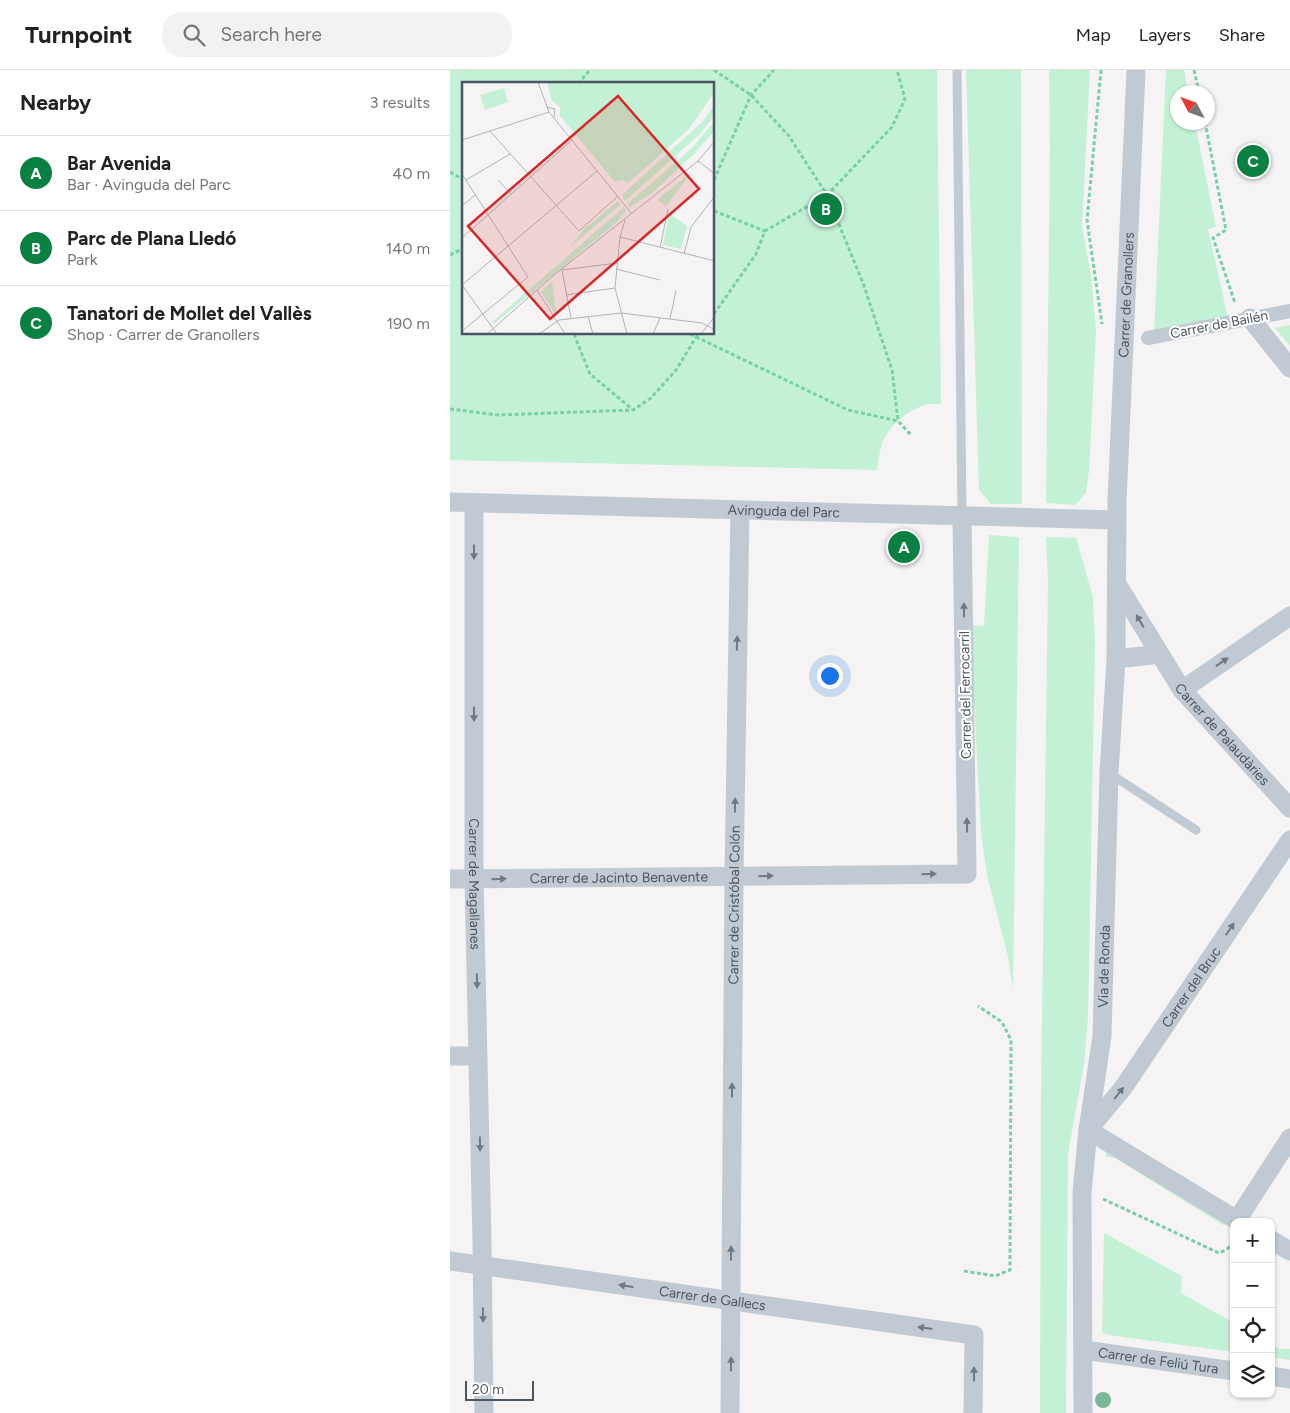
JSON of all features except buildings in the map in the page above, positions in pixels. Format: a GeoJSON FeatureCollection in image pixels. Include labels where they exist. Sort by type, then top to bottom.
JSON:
{"type":"FeatureCollection","features":[{"type":"Feature","properties":{"kind":"street","name":"Carrer de Granollers"},"geometry":{"type":"LineString","coordinates":[[1116,520],[1136,70]]}},
{"type":"Feature","properties":{"kind":"street","name":"Carrer de Bailén"},"geometry":{"type":"LineString","coordinates":[[1148,338],[1290,311]]}},
{"type":"Feature","properties":{"kind":"street"},"geometry":{"type":"LineString","coordinates":[[1246,319],[1290,368]]}},
{"type":"Feature","properties":{"kind":"street","name":"Avinguda del Parc"},"geometry":{"type":"LineString","coordinates":[[450,502],[1116,520]]}},
{"type":"Feature","properties":{"kind":"street","name":"Carrer de Magallanes"},"geometry":{"type":"LineString","coordinates":[[474,503],[474,879],[483,1266],[484,1413]]}},
{"type":"Feature","properties":{"kind":"street","name":"Carrer de Cristóbal Colón"},"geometry":{"type":"LineString","coordinates":[[730,1413],[734,876],[740,510]]}},
{"type":"Feature","properties":{"kind":"street","name":"Carrer del Ferrocarril"},"geometry":{"type":"LineString","coordinates":[[962,516],[967,874]]}},
{"type":"Feature","properties":{"kind":"street","name":"Via de Ronda"},"geometry":{"type":"LineString","coordinates":[[1083,1413],[1082,1192],[1088,1130],[1102,1036],[1109,772],[1116,659],[1116,520]]}},
{"type":"Feature","properties":{"kind":"street","name":"Carrer de Palaudàries"},"geometry":{"type":"LineString","coordinates":[[1117,584],[1182,690],[1290,808]]}},
{"type":"Feature","properties":{"kind":"street"},"geometry":{"type":"LineString","coordinates":[[1182,690],[1290,616]]}},
{"type":"Feature","properties":{"kind":"street"},"geometry":{"type":"LineString","coordinates":[[1116,659],[1160,654]]}},
{"type":"Feature","properties":{"kind":"street","name":"Carrer del Bruc"},"geometry":{"type":"LineString","coordinates":[[1088,1130],[1123,1088],[1290,840]]}},
{"type":"Feature","properties":{"kind":"street","name":"Carrer de Jacinto Benavente"},"geometry":{"type":"LineString","coordinates":[[450,879],[967,874]]}},
{"type":"Feature","properties":{"kind":"street"},"geometry":{"type":"LineString","coordinates":[[450,1056],[478,1056]]}},
{"type":"Feature","properties":{"kind":"street"},"geometry":{"type":"LineString","coordinates":[[1088,1130],[1234,1218]]}},
{"type":"Feature","properties":{"kind":"street"},"geometry":{"type":"LineString","coordinates":[[1241,1218],[1290,1138]]}},
{"type":"Feature","properties":{"kind":"street"},"geometry":{"type":"LineString","coordinates":[[1275,1242],[1290,1251]]}},
{"type":"Feature","properties":{"kind":"street","name":"Carrer de Gallecs"},"geometry":{"type":"LineString","coordinates":[[450,1261],[974,1335],[973,1413]]}},
{"type":"Feature","properties":{"kind":"street","name":"Carrer de Feliú Tura"},"geometry":{"type":"LineString","coordinates":[[1084,1350],[1230,1370]]}},
{"type":"Feature","properties":{"kind":"street"},"geometry":{"type":"LineString","coordinates":[[1275,1377],[1290,1379]]}},
{"type":"Feature","properties":{"kind":"lane"},"geometry":{"type":"LineString","coordinates":[[957,70],[962,516]]}},
{"type":"Feature","properties":{"kind":"lane"},"geometry":{"type":"LineString","coordinates":[[1109,772],[1196,830]]}},
{"type":"Feature","properties":{"kind":"path"},"geometry":{"type":"LineString","coordinates":[[580,82],[590,70]]}},
{"type":"Feature","properties":{"kind":"path"},"geometry":{"type":"LineString","coordinates":[[714,70],[752,96],[789,136],[827,195],[863,283],[892,370],[898,421]]}},
{"type":"Feature","properties":{"kind":"path"},"geometry":{"type":"LineString","coordinates":[[715,178],[752,96],[774,70]]}},
{"type":"Feature","properties":{"kind":"path"},"geometry":{"type":"LineString","coordinates":[[715,313],[756,254],[765,231],[827,195],[892,127],[905,99],[897,70]]}},
{"type":"Feature","properties":{"kind":"path"},"geometry":{"type":"LineString","coordinates":[[1101,70],[1087,220],[1102,325]]}},
{"type":"Feature","properties":{"kind":"path"},"geometry":{"type":"LineString","coordinates":[[1194,70],[1197,85]]}},
{"type":"Feature","properties":{"kind":"path"},"geometry":{"type":"LineString","coordinates":[[1207,130],[1226,230],[1213,238],[1246,319]]}},
{"type":"Feature","properties":{"kind":"path"},"geometry":{"type":"LineString","coordinates":[[450,172],[462,179]]}},
{"type":"Feature","properties":{"kind":"path"},"geometry":{"type":"LineString","coordinates":[[715,211],[765,231]]}},
{"type":"Feature","properties":{"kind":"path"},"geometry":{"type":"LineString","coordinates":[[450,255],[462,249]]}},
{"type":"Feature","properties":{"kind":"path"},"geometry":{"type":"LineString","coordinates":[[575,335],[590,374],[633,410]]}},
{"type":"Feature","properties":{"kind":"path"},"geometry":{"type":"LineString","coordinates":[[450,409],[498,415],[633,410],[651,398],[676,370],[697,335],[848,410],[898,421],[912,436]]}},
{"type":"Feature","properties":{"kind":"path"},"geometry":{"type":"LineString","coordinates":[[964,1271],[995,1276],[1010,1270],[1011,1040],[1002,1022],[978,1006]]}},
{"type":"Feature","properties":{"kind":"path"},"geometry":{"type":"LineString","coordinates":[[1100,1198],[1219,1253],[1230,1246]]}},
{"type":"Feature","properties":{"kind":"green space"},"geometry":{"type":"Polygon","coordinates":[[[450,70],[937,70],[941,404],[929,404],[918,408],[898,421],[884,440],[880,450],[877,470],[450,460],[450,70]]]}},
{"type":"Feature","properties":{"kind":"green space"},"geometry":{"type":"Polygon","coordinates":[[[966,70],[1021,70],[1022,504],[991,504],[979,490],[966,70]]]}},
{"type":"Feature","properties":{"kind":"green space"},"geometry":{"type":"Polygon","coordinates":[[[1049,70],[1090,70],[1082,227],[1091,275],[1096,330],[1089,471],[1086,493],[1075,505],[1046,503],[1050,149],[1049,70]]]}},
{"type":"Feature","properties":{"kind":"green space"},"geometry":{"type":"Polygon","coordinates":[[[1166,70],[1184,70],[1187,85],[1170,85],[1170,130],[1196,130],[1216,227],[1208,229],[1228,318],[1154,334],[1166,70]]]}},
{"type":"Feature","properties":{"kind":"green space"},"geometry":{"type":"Polygon","coordinates":[[[1290,325],[1290,346],[1275,328],[1290,325]]]}},
{"type":"Feature","properties":{"kind":"green space"},"geometry":{"type":"Polygon","coordinates":[[[989,535],[1019,537],[1013,989],[1008,956],[987,875],[981,833],[970,625],[984,626],[989,535]]]}},
{"type":"Feature","properties":{"kind":"green space"},"geometry":{"type":"Polygon","coordinates":[[[1046,537],[1076,538],[1093,597],[1095,645],[1088,1017],[1084,1064],[1068,1154],[1066,1413],[1040,1413],[1041,1094],[1048,581],[1046,537]]]}},
{"type":"Feature","properties":{"kind":"green space"},"geometry":{"type":"Polygon","coordinates":[[[1106,1146],[1229,1223],[1223,1225],[1115,1158],[1106,1157],[1106,1146]]]}},
{"type":"Feature","properties":{"kind":"green space"},"geometry":{"type":"Polygon","coordinates":[[[1104,1233],[1182,1276],[1181,1293],[1230,1321],[1230,1351],[1108,1335],[1102,1332],[1104,1233]]]}},
{"type":"Feature","properties":{"kind":"green space"},"geometry":{"type":"Polygon","coordinates":[[[1275,1346],[1280,1349],[1290,1349],[1290,1360],[1275,1358],[1275,1346]]]}},
{"type":"Feature","properties":{"kind":"place","name":"Tanatori de Mollet del Vallès"},"geometry":{"type":"Point","coordinates":[1253,161]}},
{"type":"Feature","properties":{"kind":"place","name":"Parc de Plana Lledó"},"geometry":{"type":"Point","coordinates":[826,209]}},
{"type":"Feature","properties":{"kind":"place","name":"Bar Avenida"},"geometry":{"type":"Point","coordinates":[904,547]}}]}
